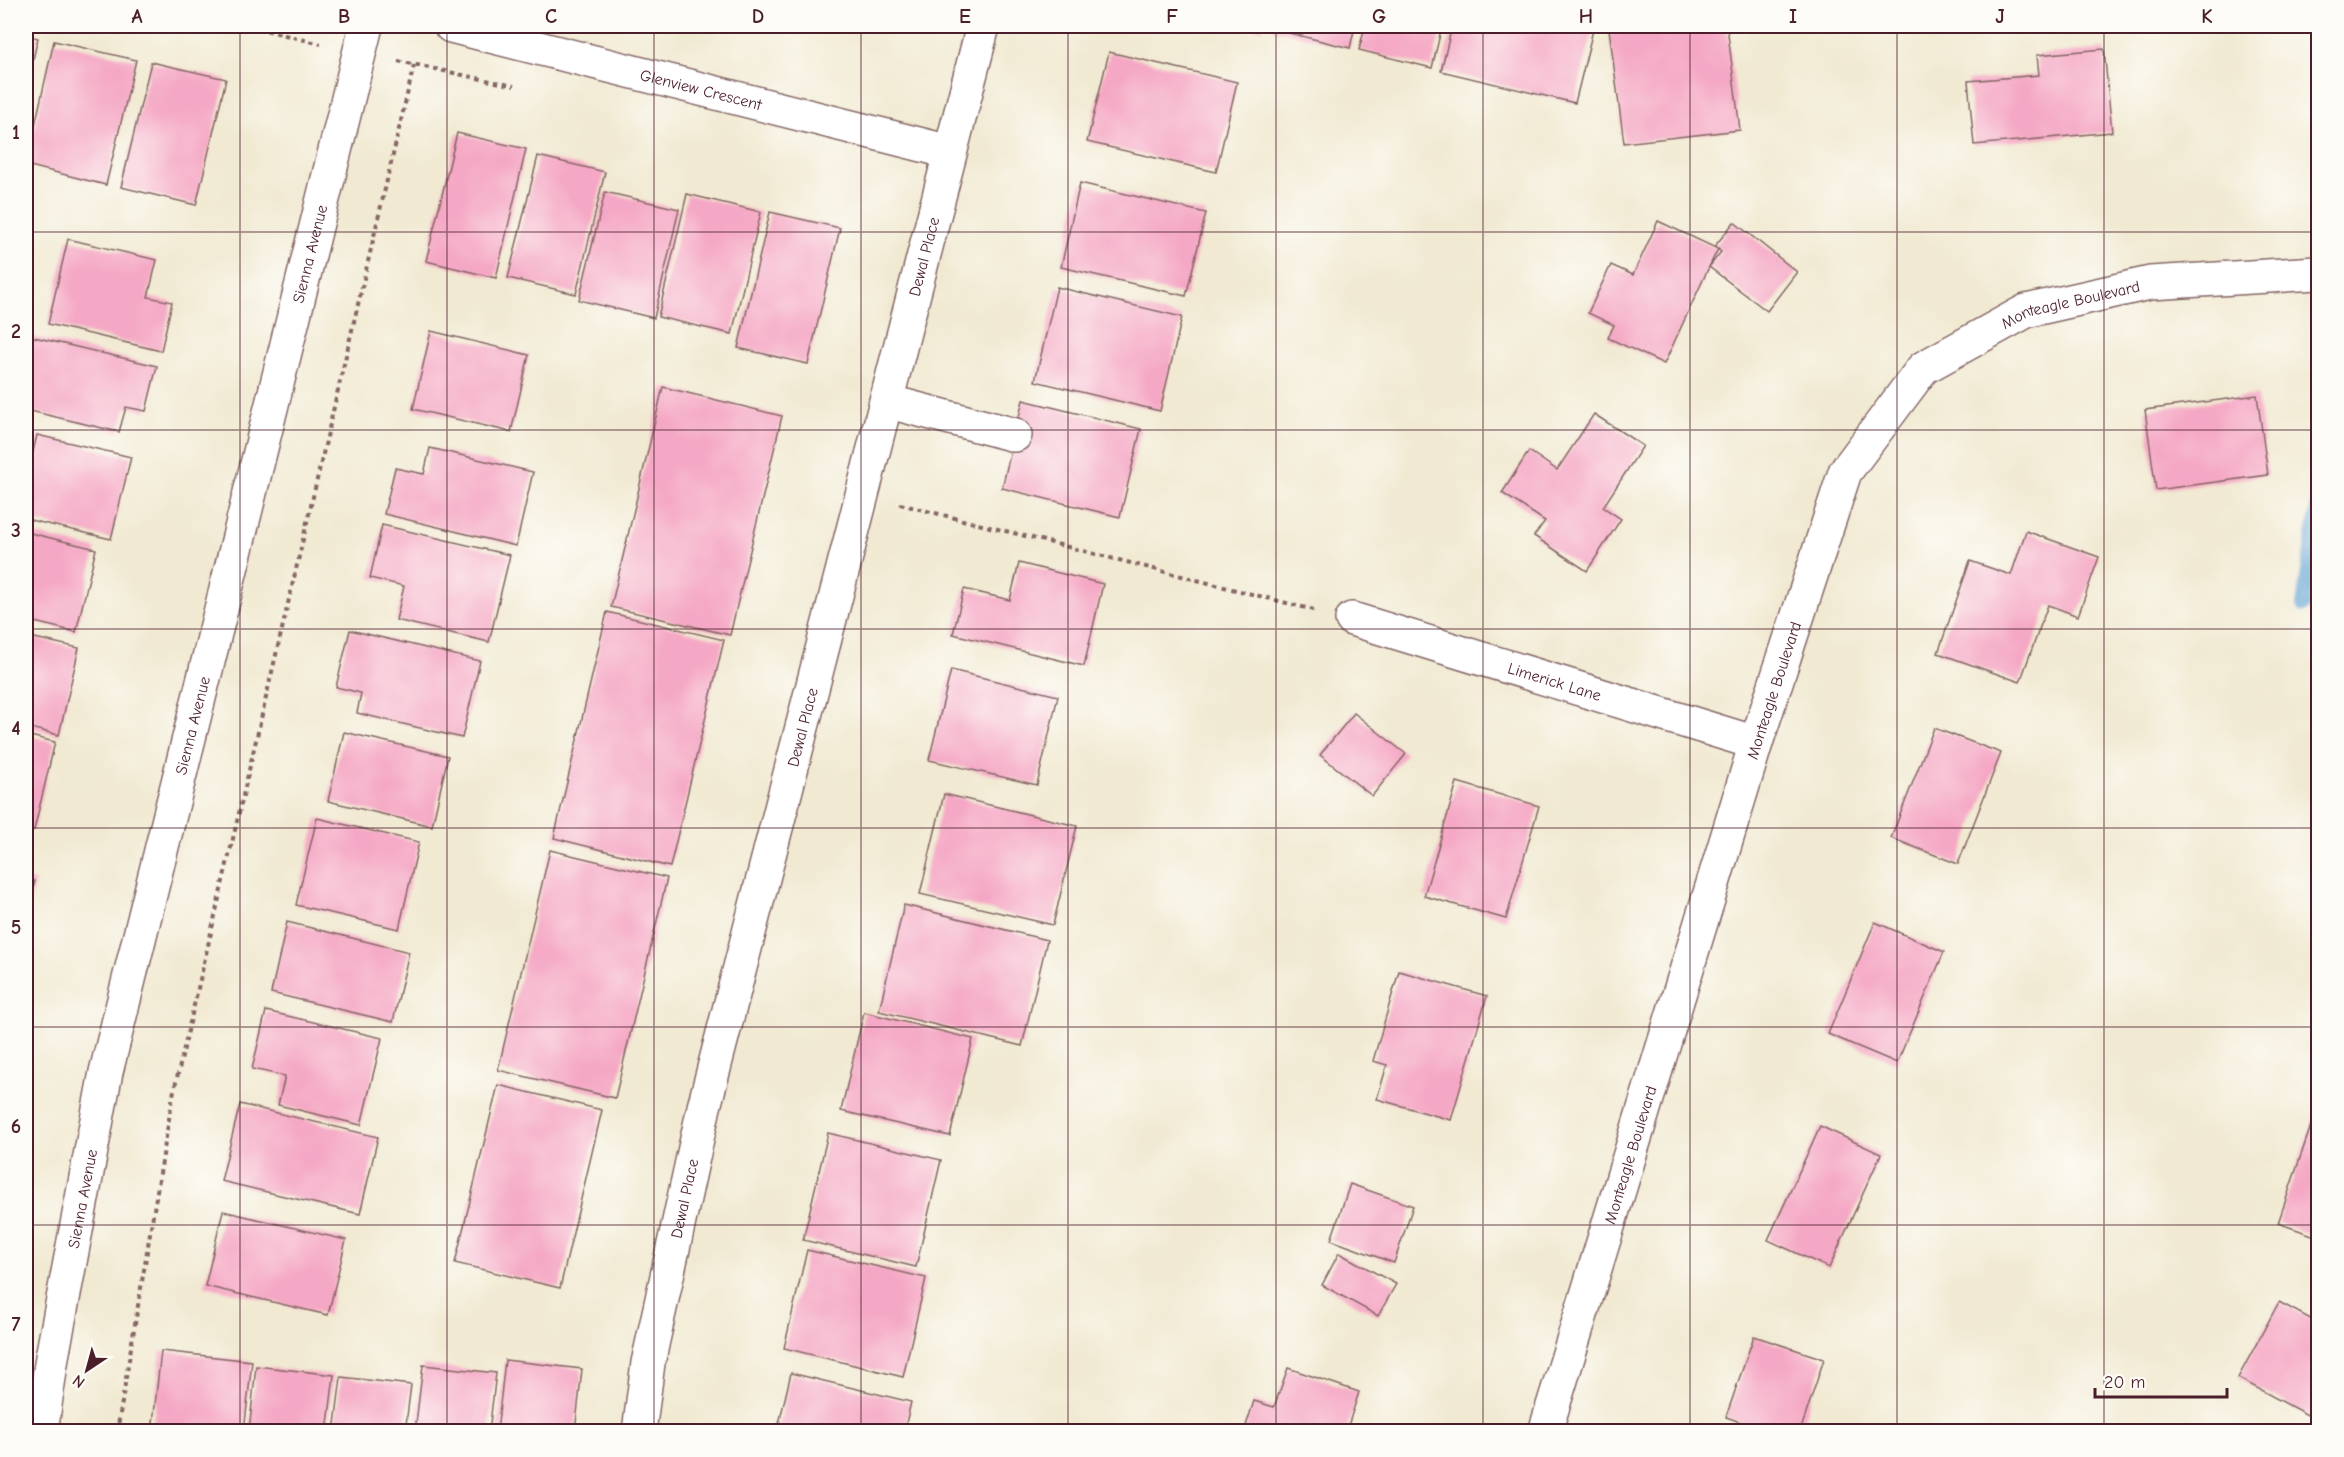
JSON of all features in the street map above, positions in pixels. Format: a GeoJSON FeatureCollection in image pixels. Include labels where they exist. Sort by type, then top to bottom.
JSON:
{"type":"FeatureCollection","features":[{"type":"Feature","properties":{"kind":"street","name":"Sienna Avenue"},"geometry":{"type":"LineString","coordinates":[[40,1431],[106,1072],[366,26]]}},
{"type":"Feature","properties":{"kind":"street","name":"Glenview Crescent"},"geometry":{"type":"LineString","coordinates":[[451,26],[950,152]]}},
{"type":"Feature","properties":{"kind":"street","name":"Dewal Place"},"geometry":{"type":"LineString","coordinates":[[639,1431],[648,1363],[704,1107],[983,26]]}},
{"type":"Feature","properties":{"kind":"street","name":"Monteagle Boulevard"},"geometry":{"type":"LineString","coordinates":[[1545,1431],[1756,743],[1845,472],[1923,368],[2026,311],[2150,283],[2319,273]]}},
{"type":"Feature","properties":{"kind":"street"},"geometry":{"type":"LineString","coordinates":[[886,402],[1015,435]]}},
{"type":"Feature","properties":{"kind":"street","name":"Limerick Lane"},"geometry":{"type":"LineString","coordinates":[[1352,619],[1756,743]]}},
{"type":"Feature","properties":{"kind":"path"},"geometry":{"type":"LineString","coordinates":[[117,1431],[173,1095],[414,65]]}},
{"type":"Feature","properties":{"kind":"path"},"geometry":{"type":"LineString","coordinates":[[862,495],[1352,619]]}},
{"type":"Feature","properties":{"kind":"building"},"geometry":{"type":"Polygon","coordinates":[[[1248,26],[1263,26],[1262,30],[1248,26]]]}},
{"type":"Feature","properties":{"kind":"building"},"geometry":{"type":"Polygon","coordinates":[[[1274,26],[1355,26],[1350,48],[1273,29],[1274,26]]]}},
{"type":"Feature","properties":{"kind":"building"},"geometry":{"type":"Polygon","coordinates":[[[1365,26],[1442,26],[1432,68],[1359,50],[1365,26]]]}},
{"type":"Feature","properties":{"kind":"building"},"geometry":{"type":"Polygon","coordinates":[[[1452,26],[1594,26],[1575,103],[1441,71],[1452,26]]]}},
{"type":"Feature","properties":{"kind":"building"},"geometry":{"type":"Polygon","coordinates":[[[1641,26],[1727,26],[1740,130],[1624,143],[1609,29],[1641,26]]]}},
{"type":"Feature","properties":{"kind":"building"},"geometry":{"type":"Polygon","coordinates":[[[26,35],[38,38],[26,89],[26,35]]]}},
{"type":"Feature","properties":{"kind":"building"},"geometry":{"type":"Polygon","coordinates":[[[54,41],[136,60],[106,185],[26,165],[54,41]]]}},
{"type":"Feature","properties":{"kind":"building"},"geometry":{"type":"Polygon","coordinates":[[[2104,49],[2112,132],[1974,145],[1968,81],[2039,75],[2037,55],[2104,49]]]}},
{"type":"Feature","properties":{"kind":"building"},"geometry":{"type":"Polygon","coordinates":[[[1109,52],[1237,82],[1216,172],[1087,142],[1109,52]]]}},
{"type":"Feature","properties":{"kind":"building"},"geometry":{"type":"Polygon","coordinates":[[[151,62],[226,79],[196,205],[121,187],[151,62]]]}},
{"type":"Feature","properties":{"kind":"building"},"geometry":{"type":"Polygon","coordinates":[[[457,133],[526,149],[496,278],[426,261],[457,133]]]}},
{"type":"Feature","properties":{"kind":"building"},"geometry":{"type":"Polygon","coordinates":[[[538,156],[605,172],[576,294],[508,278],[538,156]]]}},
{"type":"Feature","properties":{"kind":"building"},"geometry":{"type":"Polygon","coordinates":[[[1080,183],[1206,213],[1186,296],[1061,267],[1080,183]]]}},
{"type":"Feature","properties":{"kind":"building"},"geometry":{"type":"Polygon","coordinates":[[[605,192],[679,209],[654,318],[579,300],[605,192]]]}},
{"type":"Feature","properties":{"kind":"building"},"geometry":{"type":"Polygon","coordinates":[[[687,194],[761,212],[732,334],[658,317],[687,194]]]}},
{"type":"Feature","properties":{"kind":"building"},"geometry":{"type":"Polygon","coordinates":[[[770,212],[840,228],[808,364],[738,348],[770,212]]]}},
{"type":"Feature","properties":{"kind":"building"},"geometry":{"type":"Polygon","coordinates":[[[1658,221],[1718,249],[1664,364],[1608,338],[1614,325],[1588,313],[1611,265],[1633,275],[1658,221]]]}},
{"type":"Feature","properties":{"kind":"building"},"geometry":{"type":"Polygon","coordinates":[[[1734,222],[1797,272],[1767,311],[1709,267],[1721,252],[1715,246],[1734,222]]]}},
{"type":"Feature","properties":{"kind":"building"},"geometry":{"type":"Polygon","coordinates":[[[68,239],[157,260],[148,297],[172,302],[161,351],[48,324],[68,239]]]}},
{"type":"Feature","properties":{"kind":"building"},"geometry":{"type":"Polygon","coordinates":[[[1057,287],[1182,317],[1160,411],[1035,381],[1057,287]]]}},
{"type":"Feature","properties":{"kind":"building"},"geometry":{"type":"Polygon","coordinates":[[[431,331],[529,355],[511,432],[413,409],[431,331]]]}},
{"type":"Feature","properties":{"kind":"building"},"geometry":{"type":"Polygon","coordinates":[[[30,336],[157,366],[146,411],[126,407],[119,432],[26,410],[26,355],[30,336]]]}},
{"type":"Feature","properties":{"kind":"building"},"geometry":{"type":"Polygon","coordinates":[[[663,387],[782,416],[730,635],[611,607],[663,387]]]}},
{"type":"Feature","properties":{"kind":"building"},"geometry":{"type":"Polygon","coordinates":[[[2257,395],[2268,475],[2156,490],[2145,410],[2257,395]]]}},
{"type":"Feature","properties":{"kind":"building"},"geometry":{"type":"Polygon","coordinates":[[[1023,400],[1141,429],[1120,517],[1002,488],[1023,400]]]}},
{"type":"Feature","properties":{"kind":"building"},"geometry":{"type":"Polygon","coordinates":[[[1594,414],[1643,446],[1603,507],[1621,519],[1587,571],[1534,536],[1545,521],[1502,493],[1529,451],[1557,470],[1594,414]]]}},
{"type":"Feature","properties":{"kind":"building"},"geometry":{"type":"Polygon","coordinates":[[[37,435],[131,457],[111,539],[26,519],[26,481],[37,435]]]}},
{"type":"Feature","properties":{"kind":"building"},"geometry":{"type":"Polygon","coordinates":[[[430,448],[533,472],[516,546],[384,514],[395,468],[424,474],[430,448]]]}},
{"type":"Feature","properties":{"kind":"building"},"geometry":{"type":"Polygon","coordinates":[[[382,525],[510,555],[489,642],[396,620],[404,586],[370,578],[382,525]]]}},
{"type":"Feature","properties":{"kind":"building"},"geometry":{"type":"Polygon","coordinates":[[[2026,531],[2099,557],[2078,616],[2048,605],[2020,682],[1938,653],[1970,561],[2011,575],[2026,531]]]}},
{"type":"Feature","properties":{"kind":"building"},"geometry":{"type":"Polygon","coordinates":[[[26,532],[96,549],[76,632],[26,620],[26,532]]]}},
{"type":"Feature","properties":{"kind":"building"},"geometry":{"type":"Polygon","coordinates":[[[1019,563],[1103,584],[1084,666],[953,634],[964,589],[1010,600],[1019,563]]]}},
{"type":"Feature","properties":{"kind":"building"},"geometry":{"type":"Polygon","coordinates":[[[607,612],[724,640],[670,867],[554,838],[607,612]]]}},
{"type":"Feature","properties":{"kind":"building"},"geometry":{"type":"Polygon","coordinates":[[[350,630],[480,661],[462,738],[357,713],[361,693],[336,687],[350,630]]]}},
{"type":"Feature","properties":{"kind":"building"},"geometry":{"type":"Polygon","coordinates":[[[26,636],[79,648],[59,735],[26,727],[26,636]]]}},
{"type":"Feature","properties":{"kind":"building"},"geometry":{"type":"Polygon","coordinates":[[[951,670],[1058,696],[1037,785],[929,760],[951,670]]]}},
{"type":"Feature","properties":{"kind":"building"},"geometry":{"type":"Polygon","coordinates":[[[1354,713],[1406,754],[1372,796],[1320,755],[1354,713]]]}},
{"type":"Feature","properties":{"kind":"building"},"geometry":{"type":"Polygon","coordinates":[[[1934,728],[2001,753],[1958,864],[1891,838],[1934,728]]]}},
{"type":"Feature","properties":{"kind":"building"},"geometry":{"type":"Polygon","coordinates":[[[344,732],[448,756],[432,826],[328,801],[344,732]]]}},
{"type":"Feature","properties":{"kind":"building"},"geometry":{"type":"Polygon","coordinates":[[[26,735],[55,742],[34,830],[26,828],[26,735]]]}},
{"type":"Feature","properties":{"kind":"building"},"geometry":{"type":"Polygon","coordinates":[[[1457,782],[1539,806],[1506,919],[1424,896],[1457,782]]]}},
{"type":"Feature","properties":{"kind":"building"},"geometry":{"type":"Polygon","coordinates":[[[944,794],[1077,826],[1053,925],[920,894],[944,794]]]}},
{"type":"Feature","properties":{"kind":"building"},"geometry":{"type":"Polygon","coordinates":[[[317,818],[419,842],[399,929],[296,905],[317,818]]]}},
{"type":"Feature","properties":{"kind":"building"},"geometry":{"type":"Polygon","coordinates":[[[550,850],[667,878],[615,1098],[498,1070],[550,850]]]}},
{"type":"Feature","properties":{"kind":"building"},"geometry":{"type":"Polygon","coordinates":[[[26,879],[35,881],[26,917],[26,879]]]}},
{"type":"Feature","properties":{"kind":"building"},"geometry":{"type":"Polygon","coordinates":[[[904,905],[1047,940],[1022,1046],[879,1011],[904,905]]]}},
{"type":"Feature","properties":{"kind":"building"},"geometry":{"type":"Polygon","coordinates":[[[287,922],[409,952],[393,1022],[271,993],[287,922]]]}},
{"type":"Feature","properties":{"kind":"building"},"geometry":{"type":"Polygon","coordinates":[[[1875,922],[1944,952],[1897,1063],[1828,1034],[1875,922]]]}},
{"type":"Feature","properties":{"kind":"building"},"geometry":{"type":"Polygon","coordinates":[[[1399,971],[1487,996],[1451,1120],[1377,1099],[1387,1065],[1373,1061],[1399,971]]]}},
{"type":"Feature","properties":{"kind":"building"},"geometry":{"type":"Polygon","coordinates":[[[266,1011],[382,1038],[361,1125],[278,1105],[285,1076],[252,1069],[266,1011]]]}},
{"type":"Feature","properties":{"kind":"building"},"geometry":{"type":"Polygon","coordinates":[[[864,1012],[973,1039],[950,1136],[841,1111],[864,1012]]]}},
{"type":"Feature","properties":{"kind":"building"},"geometry":{"type":"Polygon","coordinates":[[[498,1085],[602,1110],[560,1288],[455,1263],[498,1085]]]}},
{"type":"Feature","properties":{"kind":"building"},"geometry":{"type":"Polygon","coordinates":[[[240,1104],[378,1137],[360,1214],[221,1181],[240,1104]]]}},
{"type":"Feature","properties":{"kind":"building"},"geometry":{"type":"Polygon","coordinates":[[[2318,1105],[2318,1237],[2278,1223],[2318,1105]]]}},
{"type":"Feature","properties":{"kind":"building"},"geometry":{"type":"Polygon","coordinates":[[[1820,1126],[1881,1154],[1829,1268],[1768,1240],[1820,1126]]]}},
{"type":"Feature","properties":{"kind":"building"},"geometry":{"type":"Polygon","coordinates":[[[828,1133],[941,1160],[916,1267],[803,1240],[828,1133]]]}},
{"type":"Feature","properties":{"kind":"building"},"geometry":{"type":"Polygon","coordinates":[[[1350,1184],[1413,1206],[1394,1263],[1331,1240],[1350,1184]]]}},
{"type":"Feature","properties":{"kind":"building"},"geometry":{"type":"Polygon","coordinates":[[[223,1211],[346,1240],[328,1315],[205,1286],[223,1211]]]}},
{"type":"Feature","properties":{"kind":"building"},"geometry":{"type":"Polygon","coordinates":[[[807,1250],[926,1278],[903,1377],[784,1348],[807,1250]]]}},
{"type":"Feature","properties":{"kind":"building"},"geometry":{"type":"Polygon","coordinates":[[[1339,1253],[1396,1284],[1378,1316],[1322,1285],[1339,1253]]]}},
{"type":"Feature","properties":{"kind":"building"},"geometry":{"type":"Polygon","coordinates":[[[2279,1302],[2318,1323],[2318,1402],[2311,1417],[2238,1378],[2279,1302]]]}},
{"type":"Feature","properties":{"kind":"building"},"geometry":{"type":"Polygon","coordinates":[[[1754,1336],[1824,1359],[1800,1432],[1769,1432],[1726,1417],[1754,1336]]]}},
{"type":"Feature","properties":{"kind":"building"},"geometry":{"type":"Polygon","coordinates":[[[161,1351],[252,1361],[244,1432],[152,1432],[161,1351]]]}},
{"type":"Feature","properties":{"kind":"building"},"geometry":{"type":"Polygon","coordinates":[[[505,1360],[582,1369],[575,1432],[497,1432],[505,1360]]]}},
{"type":"Feature","properties":{"kind":"building"},"geometry":{"type":"Polygon","coordinates":[[[423,1365],[496,1373],[489,1432],[415,1432],[423,1365]]]}},
{"type":"Feature","properties":{"kind":"building"},"geometry":{"type":"Polygon","coordinates":[[[256,1366],[334,1375],[327,1432],[249,1432],[256,1366]]]}},
{"type":"Feature","properties":{"kind":"building"},"geometry":{"type":"Polygon","coordinates":[[[1288,1368],[1359,1392],[1346,1432],[1244,1432],[1254,1401],[1274,1407],[1288,1368]]]}},
{"type":"Feature","properties":{"kind":"building"},"geometry":{"type":"Polygon","coordinates":[[[791,1373],[911,1402],[904,1432],[777,1432],[791,1373]]]}},
{"type":"Feature","properties":{"kind":"building"},"geometry":{"type":"Polygon","coordinates":[[[341,1377],[411,1385],[405,1432],[334,1432],[341,1377]]]}},
{"type":"Feature","properties":{"kind":"waterway"},"geometry":{"type":"LineString","coordinates":[[2303,606],[2318,501]]}}]}
